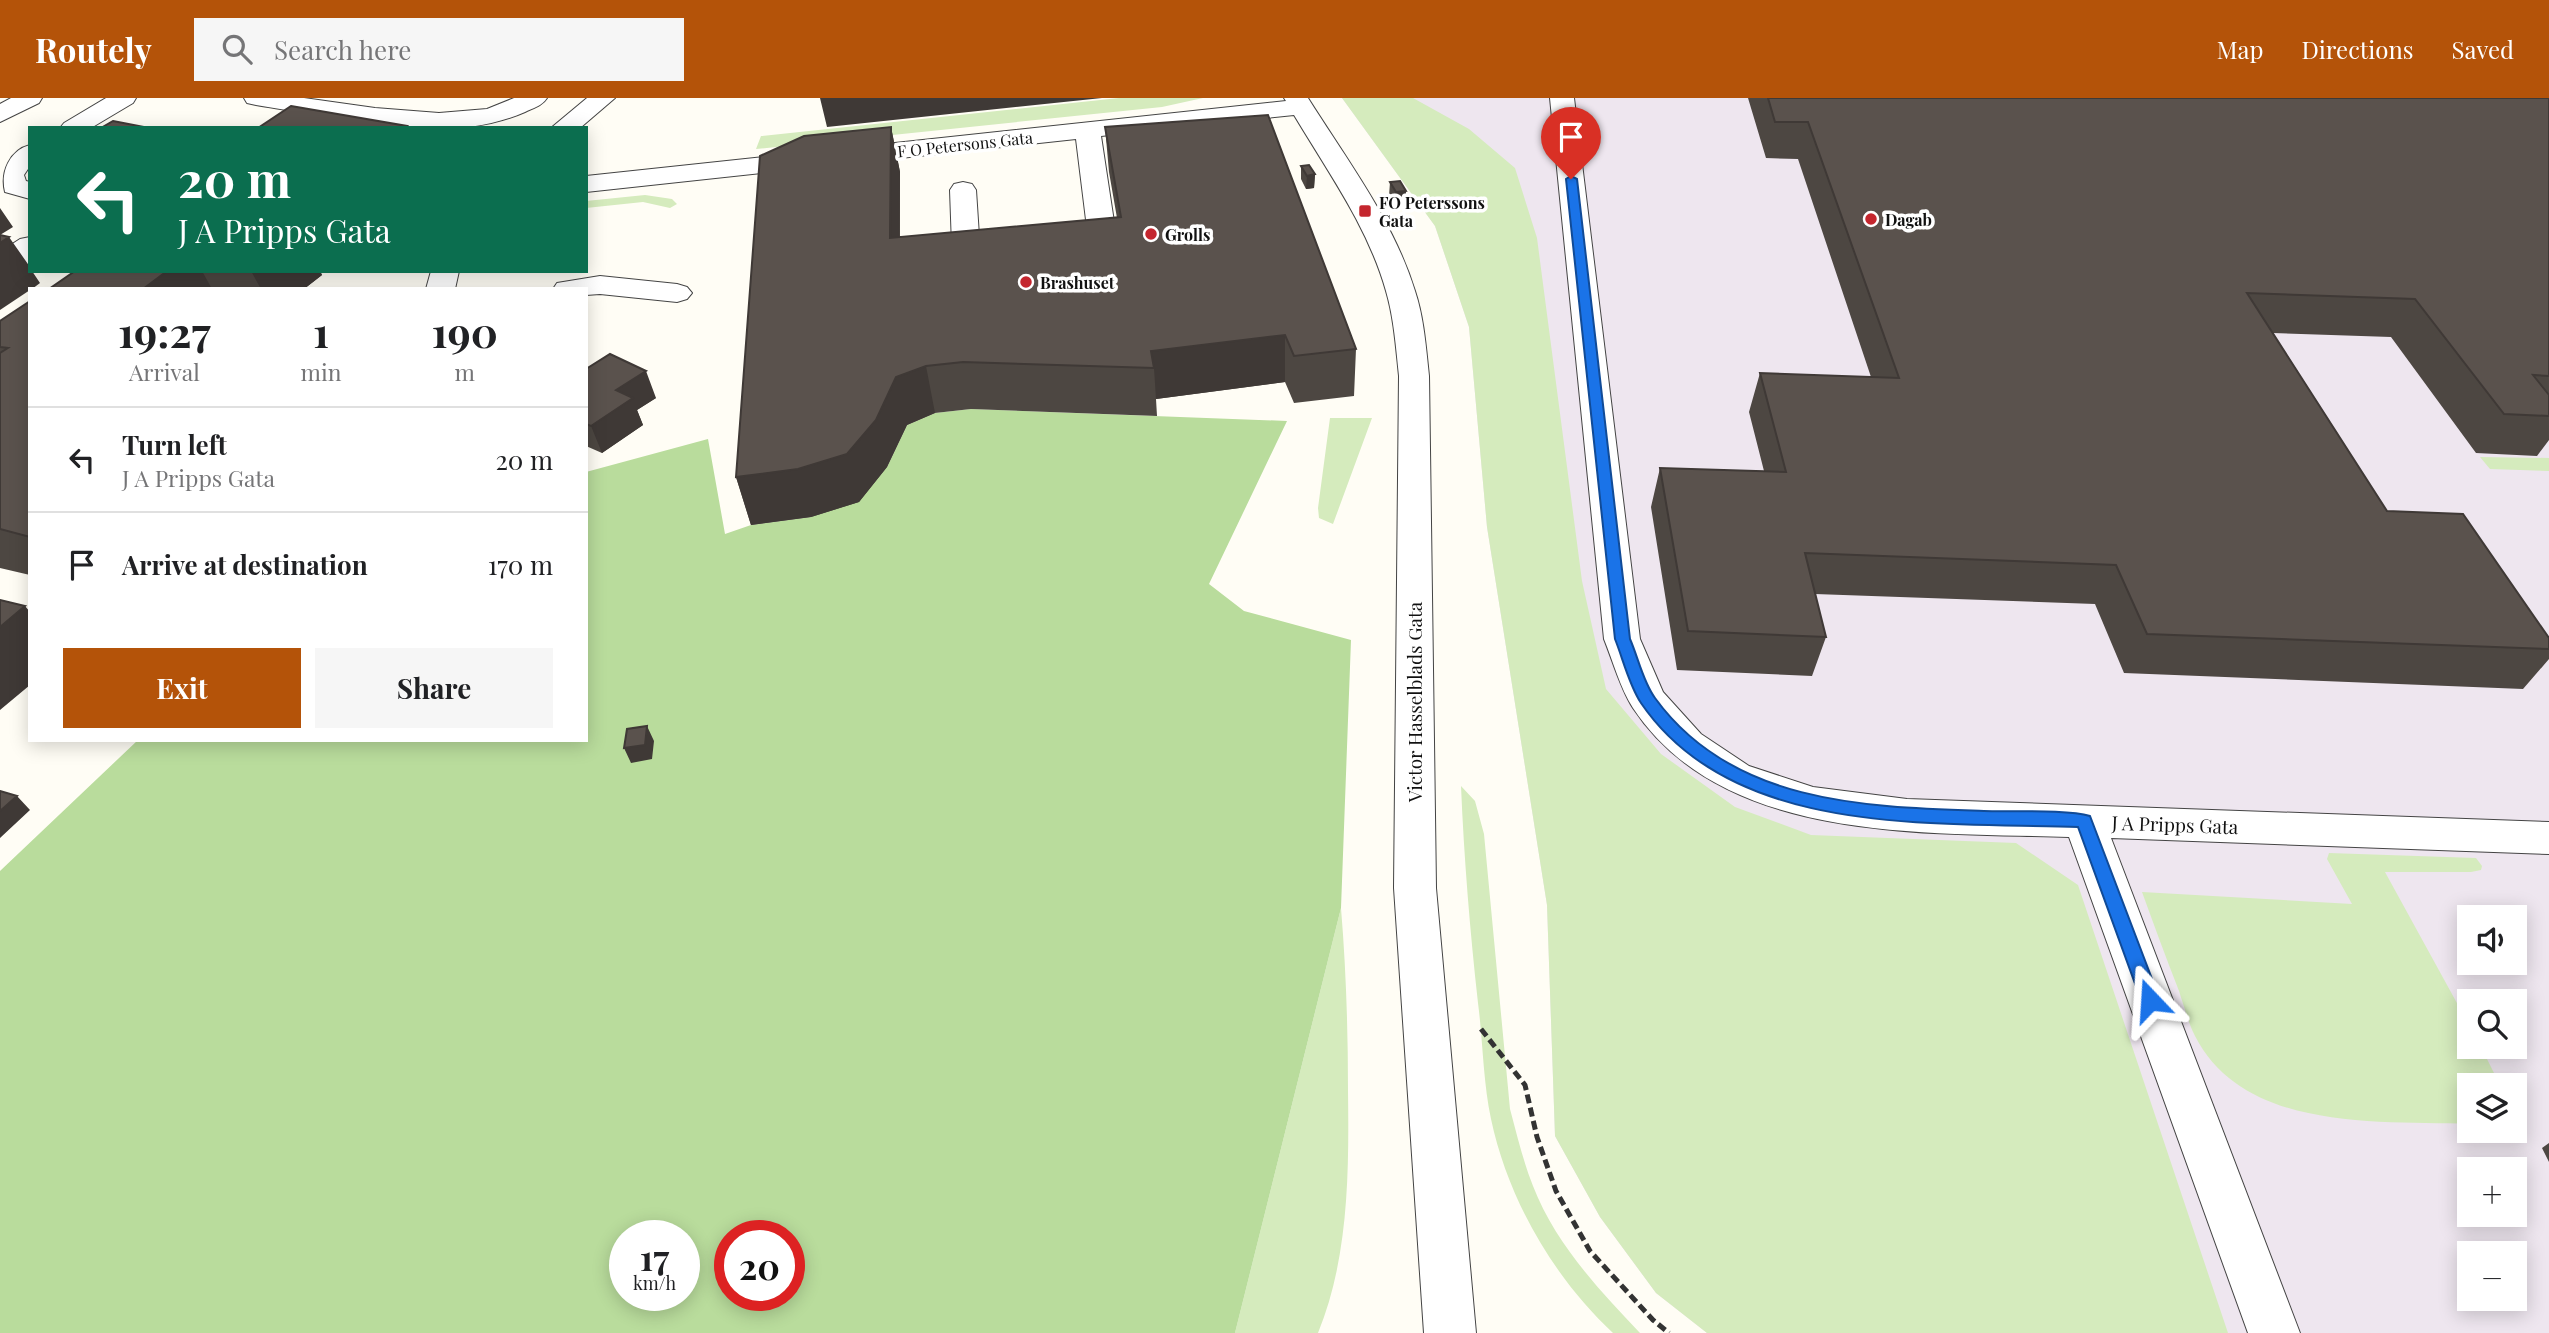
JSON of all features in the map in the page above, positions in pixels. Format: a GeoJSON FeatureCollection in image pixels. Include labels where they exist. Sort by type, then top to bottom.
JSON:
{"type":"FeatureCollection","features":[{"type":"Feature","properties":{"kind":"street"},"geometry":{"type":"LineString","coordinates":[[0,114],[30,98]]}},
{"type":"Feature","properties":{"kind":"street"},"geometry":{"type":"LineString","coordinates":[[76,126],[124,98]]}},
{"type":"Feature","properties":{"kind":"street"},"geometry":{"type":"LineString","coordinates":[[256,98],[396,117],[449,120],[489,117],[535,98]]}},
{"type":"Feature","properties":{"kind":"street"},"geometry":{"type":"LineString","coordinates":[[567,126],[603,98]]}},
{"type":"Feature","properties":{"kind":"street","name":"J A Pripps Gata"},"geometry":{"type":"LineString","coordinates":[[1562,98],[1622,639],[1647,699],[1687,744],[1735,777],[1812,803],[1907,815],[2549,838]]}},
{"type":"Feature","properties":{"kind":"street","name":"F O Petersons Gata"},"geometry":{"type":"LineString","coordinates":[[588,184],[1088,131],[1298,102]]}},
{"type":"Feature","properties":{"kind":"street","name":"Victor Hasselblads Gata"},"geometry":{"type":"LineString","coordinates":[[1298,102],[1343,171],[1387,255],[1401,292],[1409,335],[1414,388],[1415,888],[1450,1333]]}},
{"type":"Feature","properties":{"kind":"street"},"geometry":{"type":"LineString","coordinates":[[963,190],[966,246],[1102,235],[1088,131]]}},
{"type":"Feature","properties":{"kind":"street"},"geometry":{"type":"LineString","coordinates":[[20,151],[11,175],[14,186],[28,190]]}},
{"type":"Feature","properties":{"kind":"street"},"geometry":{"type":"LineString","coordinates":[[28,246],[8,259],[28,258]]}},
{"type":"Feature","properties":{"kind":"street"},"geometry":{"type":"LineString","coordinates":[[584,287],[600,285],[677,293]]}},
{"type":"Feature","properties":{"kind":"street"},"geometry":{"type":"LineString","coordinates":[[2084,821],[2274,1333]]}},
{"type":"Feature","properties":{"kind":"path"},"geometry":{"type":"LineString","coordinates":[[1477,1024],[1525,1086],[1556,1191],[1590,1251],[1653,1320],[1669,1333]]}},
{"type":"Feature","properties":{"kind":"shaded area"},"geometry":{"type":"Polygon","coordinates":[[[1342,98],[2549,98],[2549,1333],[1707,1333],[1656,1293],[1600,1217],[1555,1136],[1547,905],[1487,527],[1469,327],[1435,226],[1342,98]]]}},
{"type":"Feature","properties":{"kind":"green space"},"geometry":{"type":"Polygon","coordinates":[[[1119,98],[1203,98],[1162,107],[756,149],[761,136],[1119,98]]]}},
{"type":"Feature","properties":{"kind":"green space"},"geometry":{"type":"Polygon","coordinates":[[[1342,98],[1413,98],[1469,129],[1515,168],[1537,238],[1582,581],[1606,689],[1661,754],[1735,807],[1811,835],[2016,843],[2078,885],[2228,1333],[1707,1333],[1656,1293],[1600,1217],[1555,1136],[1547,905],[1487,527],[1469,327],[1435,226],[1342,98]]]}},
{"type":"Feature","properties":{"kind":"green space"},"geometry":{"type":"Polygon","coordinates":[[[645,195],[672,199],[677,204],[670,208],[643,202],[588,208],[588,201],[645,195]]]}},
{"type":"Feature","properties":{"kind":"green space"},"geometry":{"type":"Polygon","coordinates":[[[971,409],[1287,421],[1209,584],[1244,611],[1351,640],[1341,908],[1235,1333],[0,1333],[0,871],[136,742],[588,742],[588,471],[708,439],[725,534],[751,525],[811,517],[887,467],[907,425],[935,413],[971,409]]]}},
{"type":"Feature","properties":{"kind":"green space"},"geometry":{"type":"Polygon","coordinates":[[[1330,418],[1372,418],[1333,524],[1319,518],[1318,508],[1330,418]]]}},
{"type":"Feature","properties":{"kind":"green space"},"geometry":{"type":"Polygon","coordinates":[[[2480,457],[2549,458],[2549,471],[2490,469],[2480,457]]]}},
{"type":"Feature","properties":{"kind":"green space"},"geometry":{"type":"Polygon","coordinates":[[[1461,786],[1475,801],[1484,834],[1510,1109],[1526,1167],[1542,1207],[1579,1265],[1640,1333],[1613,1333],[1571,1287],[1536,1235],[1521,1207],[1499,1149],[1488,1105],[1468,894],[1461,786]]]}},
{"type":"Feature","properties":{"kind":"green space"},"geometry":{"type":"Polygon","coordinates":[[[2329,853],[2476,858],[2482,866],[2481,870],[2471,872],[2385,872],[2457,1003],[2457,1059],[2487,1059],[2494,1073],[2457,1073],[2457,1124],[2356,1120],[2317,1115],[2279,1105],[2246,1090],[2217,1067],[2195,1036],[2142,892],[2352,904],[2327,859],[2329,853]]]}},
{"type":"Feature","properties":{"kind":"green space"},"geometry":{"type":"Polygon","coordinates":[[[1341,908],[1347,1022],[1348,1152],[1345,1214],[1336,1274],[1318,1333],[1235,1333],[1341,908]]]}},
{"type":"Feature","properties":{"kind":"building"},"geometry":{"type":"Polygon","coordinates":[[[1768,98],[2549,98],[2549,376],[2533,375],[2549,395],[2549,416],[2504,414],[2415,299],[2247,293],[2387,511],[2463,514],[2549,638],[2549,649],[2147,634],[2116,565],[1805,553],[1826,637],[1688,631],[1660,468],[1786,472],[1760,373],[1899,378],[1808,122],[1775,122],[1768,98]]]}},
{"type":"Feature","properties":{"kind":"building"},"geometry":{"type":"Polygon","coordinates":[[[291,106],[407,126],[261,126],[291,106]]]}},
{"type":"Feature","properties":{"kind":"building"},"geometry":{"type":"Polygon","coordinates":[[[1268,115],[1356,349],[1294,356],[1285,335],[1151,351],[1154,368],[963,362],[926,366],[896,377],[876,420],[847,454],[798,469],[736,477],[760,156],[804,136],[891,127],[890,238],[1121,217],[1105,127],[1268,115]]]}},
{"type":"Feature","properties":{"kind":"building"},"geometry":{"type":"Polygon","coordinates":[[[113,121],[139,126],[104,126],[113,121]]]}},
{"type":"Feature","properties":{"kind":"building"},"geometry":{"type":"Polygon","coordinates":[[[1309,165],[1315,174],[1307,176],[1301,166],[1309,165]]]}},
{"type":"Feature","properties":{"kind":"building"},"geometry":{"type":"Polygon","coordinates":[[[1400,181],[1406,191],[1396,192],[1390,182],[1400,181]]]}},
{"type":"Feature","properties":{"kind":"building"},"geometry":{"type":"Polygon","coordinates":[[[0,235],[9,237],[0,243],[0,235]]]}},
{"type":"Feature","properties":{"kind":"building"},"geometry":{"type":"Polygon","coordinates":[[[72,273],[164,273],[146,287],[52,287],[72,273]]]}},
{"type":"Feature","properties":{"kind":"building"},"geometry":{"type":"Polygon","coordinates":[[[28,302],[28,536],[0,529],[0,353],[8,348],[0,347],[0,321],[28,302]]]}},
{"type":"Feature","properties":{"kind":"building"},"geometry":{"type":"Polygon","coordinates":[[[610,354],[646,371],[616,390],[633,398],[591,426],[588,425],[588,368],[610,354]]]}},
{"type":"Feature","properties":{"kind":"building"},"geometry":{"type":"Polygon","coordinates":[[[0,600],[25,606],[0,627],[0,600]]]}},
{"type":"Feature","properties":{"kind":"building"},"geometry":{"type":"Polygon","coordinates":[[[647,726],[645,745],[624,748],[627,729],[647,726]]]}},
{"type":"Feature","properties":{"kind":"building"},"geometry":{"type":"Polygon","coordinates":[[[0,791],[17,796],[0,811],[0,791]]]}},
{"type":"Feature","properties":{"kind":"place","name":"FO Peterssons Gata"},"geometry":{"type":"Point","coordinates":[1365,211]}},
{"type":"Feature","properties":{"kind":"place","name":"Dagab"},"geometry":{"type":"Point","coordinates":[1871,219]}},
{"type":"Feature","properties":{"kind":"place","name":"Grolls"},"geometry":{"type":"Point","coordinates":[1151,234]}},
{"type":"Feature","properties":{"kind":"place","name":"Brashuset"},"geometry":{"type":"Point","coordinates":[1026,282]}},
{"type":"Feature","properties":{"kind":"route"},"geometry":{"type":"LineString","coordinates":[[1571,179],[1622,639],[1647,699],[1687,744],[1735,777],[1812,803],[1907,815],[2084,821],[2150,1000]]}}]}
